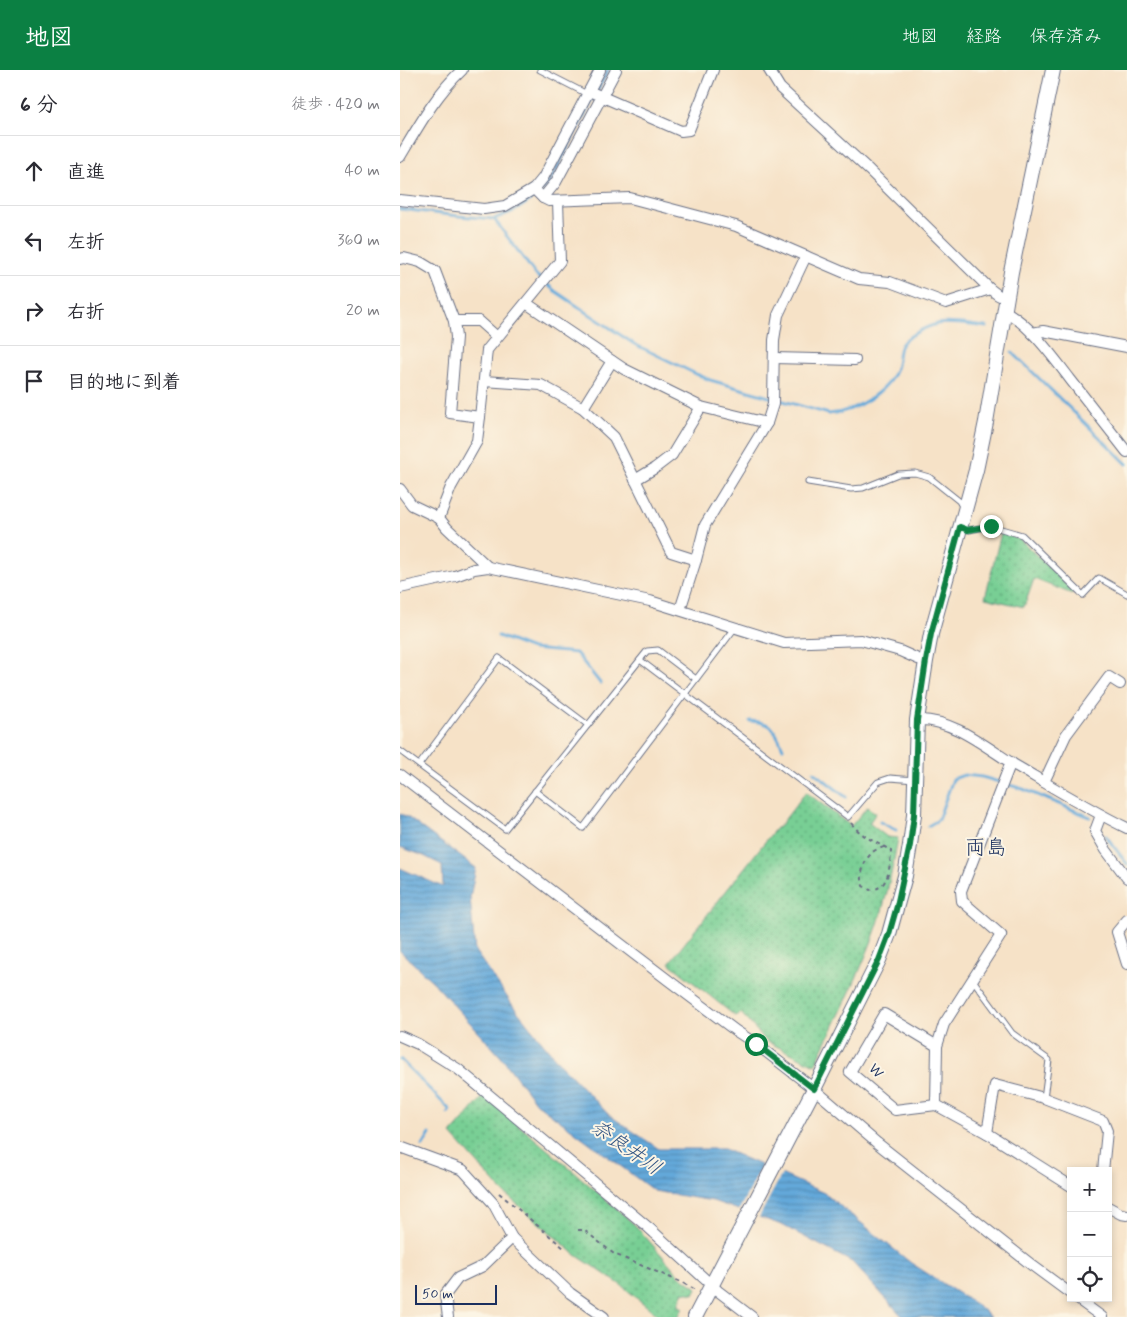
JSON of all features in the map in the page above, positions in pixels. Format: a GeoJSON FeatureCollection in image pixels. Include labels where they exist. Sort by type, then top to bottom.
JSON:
{"type":"FeatureCollection","features":[{"type":"Feature","properties":{"kind":"street"},"geometry":{"type":"LineString","coordinates":[[400,157],[448,83],[462,70]]}},
{"type":"Feature","properties":{"kind":"street"},"geometry":{"type":"LineString","coordinates":[[400,200],[484,209],[505,206],[538,194],[556,182],[593,94],[600,70]]}},
{"type":"Feature","properties":{"kind":"street"},"geometry":{"type":"LineString","coordinates":[[538,194],[543,178],[593,94],[616,70]]}},
{"type":"Feature","properties":{"kind":"street"},"geometry":{"type":"LineString","coordinates":[[593,94],[681,131],[689,130],[713,70]]}},
{"type":"Feature","properties":{"kind":"street"},"geometry":{"type":"LineString","coordinates":[[769,70],[780,88],[869,170],[998,295],[1013,315],[1053,357],[1127,452]]}},
{"type":"Feature","properties":{"kind":"street"},"geometry":{"type":"LineString","coordinates":[[694,1317],[813,1092],[879,960],[889,934],[903,884],[910,845],[914,815],[917,720],[931,634],[976,470],[986,422],[1005,305],[1053,70]]}},
{"type":"Feature","properties":{"kind":"street"},"geometry":{"type":"LineString","coordinates":[[538,194],[549,201],[558,202],[630,198],[736,226],[859,279],[890,282],[946,303],[990,289]]}},
{"type":"Feature","properties":{"kind":"street"},"geometry":{"type":"LineString","coordinates":[[439,518],[451,487],[477,441],[487,350],[560,261],[558,202]]}},
{"type":"Feature","properties":{"kind":"street"},"geometry":{"type":"LineString","coordinates":[[680,610],[705,525],[767,423],[773,404],[774,340],[778,315],[806,256]]}},
{"type":"Feature","properties":{"kind":"street"},"geometry":{"type":"LineString","coordinates":[[400,259],[404,258],[420,262],[435,271],[454,321],[456,337],[450,413],[480,417]]}},
{"type":"Feature","properties":{"kind":"street"},"geometry":{"type":"LineString","coordinates":[[526,303],[624,369],[701,407],[767,423]]}},
{"type":"Feature","properties":{"kind":"street"},"geometry":{"type":"LineString","coordinates":[[454,321],[478,321],[497,337]]}},
{"type":"Feature","properties":{"kind":"street"},"geometry":{"type":"LineString","coordinates":[[1032,333],[1043,331],[1127,348]]}},
{"type":"Feature","properties":{"kind":"street"},"geometry":{"type":"LineString","coordinates":[[774,358],[855,360]]}},
{"type":"Feature","properties":{"kind":"street"},"geometry":{"type":"LineString","coordinates":[[584,408],[612,361]]}},
{"type":"Feature","properties":{"kind":"street"},"geometry":{"type":"LineString","coordinates":[[484,381],[541,385],[584,408],[614,437],[671,552],[696,560]]}},
{"type":"Feature","properties":{"kind":"street"},"geometry":{"type":"LineString","coordinates":[[635,480],[672,455],[701,407]]}},
{"type":"Feature","properties":{"kind":"street"},"geometry":{"type":"LineString","coordinates":[[400,489],[412,505],[439,518],[488,567]]}},
{"type":"Feature","properties":{"kind":"street"},"geometry":{"type":"LineString","coordinates":[[400,588],[488,567],[650,601],[784,643],[861,640],[900,651],[926,661]]}},
{"type":"Feature","properties":{"kind":"street"},"geometry":{"type":"LineString","coordinates":[[1044,782],[1066,735],[1109,677],[1120,684]]}},
{"type":"Feature","properties":{"kind":"street"},"geometry":{"type":"LineString","coordinates":[[917,720],[925,719],[956,728],[1044,782],[1127,828]]}},
{"type":"Feature","properties":{"kind":"street"},"geometry":{"type":"LineString","coordinates":[[1011,762],[961,891],[962,901],[1001,935],[944,1024],[937,1046],[936,1105],[987,1133],[1067,1183]]}},
{"type":"Feature","properties":{"kind":"street"},"geometry":{"type":"LineString","coordinates":[[400,775],[668,980],[756,1044],[813,1092],[1067,1291]]}},
{"type":"Feature","properties":{"kind":"street"},"geometry":{"type":"LineString","coordinates":[[1102,815],[1095,831],[1106,850],[1127,878]]}},
{"type":"Feature","properties":{"kind":"street"},"geometry":{"type":"LineString","coordinates":[[1127,920],[1117,932],[1127,964]]}},
{"type":"Feature","properties":{"kind":"street","name":"ｗ"},"geometry":{"type":"LineString","coordinates":[[936,1105],[895,1110],[850,1072],[884,1014],[937,1046]]}},
{"type":"Feature","properties":{"kind":"street"},"geometry":{"type":"LineString","coordinates":[[400,1036],[458,1069],[649,1228],[752,1317]]}},
{"type":"Feature","properties":{"kind":"street"},"geometry":{"type":"LineString","coordinates":[[987,1133],[995,1085],[1044,1098],[1103,1120],[1107,1131],[1103,1167]]}},
{"type":"Feature","properties":{"kind":"street"},"geometry":{"type":"LineString","coordinates":[[400,1147],[464,1170],[493,1203],[512,1238],[570,1294],[604,1317]]}},
{"type":"Feature","properties":{"kind":"street"},"geometry":{"type":"LineString","coordinates":[[1112,1209],[1127,1215]]}},
{"type":"Feature","properties":{"kind":"street"},"geometry":{"type":"LineString","coordinates":[[448,1317],[445,1296],[458,1278],[483,1266],[512,1238]]}},
{"type":"Feature","properties":{"kind":"street"},"geometry":{"type":"LineString","coordinates":[[1081,1302],[1102,1317]]}},
{"type":"Feature","properties":{"kind":"lane"},"geometry":{"type":"LineString","coordinates":[[540,70],[593,94]]}},
{"type":"Feature","properties":{"kind":"lane"},"geometry":{"type":"LineString","coordinates":[[808,482],[851,489],[863,488],[898,474],[915,473],[930,476],[959,501],[965,510]]}},
{"type":"Feature","properties":{"kind":"lane"},"geometry":{"type":"LineString","coordinates":[[960,527],[968,530],[991,526],[1022,535],[1083,595],[1099,578],[1127,594]]}},
{"type":"Feature","properties":{"kind":"lane"},"geometry":{"type":"LineString","coordinates":[[535,792],[583,828],[735,628]]}},
{"type":"Feature","properties":{"kind":"lane"},"geometry":{"type":"LineString","coordinates":[[400,751],[505,829],[647,651],[658,650],[696,679]]}},
{"type":"Feature","properties":{"kind":"lane"},"geometry":{"type":"LineString","coordinates":[[419,765],[499,658],[588,725]]}},
{"type":"Feature","properties":{"kind":"lane"},"geometry":{"type":"LineString","coordinates":[[640,660],[848,817],[878,782],[890,778],[915,780]]}},
{"type":"Feature","properties":{"kind":"lane"},"geometry":{"type":"LineString","coordinates":[[973,980],[1012,1033],[1049,1060],[1044,1098]]}},
{"type":"Feature","properties":{"kind":"path"},"geometry":{"type":"LineString","coordinates":[[848,817],[859,832],[886,846],[891,851],[886,881],[879,888],[870,890],[862,886],[860,875],[865,863],[874,852],[886,846]]}},
{"type":"Feature","properties":{"kind":"path"},"geometry":{"type":"LineString","coordinates":[[510,1207],[512,1204],[564,1248]]}},
{"type":"Feature","properties":{"kind":"path"},"geometry":{"type":"LineString","coordinates":[[578,1230],[584,1230],[614,1254],[696,1290]]}},
{"type":"Feature","properties":{"kind":"green space"},"geometry":{"type":"Polygon","coordinates":[[[1001,533],[1021,540],[1073,591],[1072,594],[1034,579],[1024,607],[985,598],[1001,533]]]}},
{"type":"Feature","properties":{"kind":"green space"},"geometry":{"type":"Polygon","coordinates":[[[806,792],[851,826],[867,807],[876,813],[869,823],[887,837],[898,838],[888,889],[873,938],[815,1065],[766,1041],[741,1013],[735,1016],[669,963],[806,792]]]}},
{"type":"Feature","properties":{"kind":"green space"},"geometry":{"type":"Polygon","coordinates":[[[484,1096],[635,1225],[680,1276],[697,1288],[694,1294],[684,1292],[678,1305],[683,1308],[678,1317],[660,1317],[621,1285],[576,1255],[503,1192],[451,1134],[484,1096]]]}},
{"type":"Feature","properties":{"kind":"water","name":"奈良井川"},"geometry":{"type":"Polygon","coordinates":[[[400,814],[406,816],[476,868],[470,897],[475,951],[514,1007],[560,1064],[609,1115],[659,1149],[724,1149],[824,1193],[911,1263],[981,1308],[990,1317],[903,1317],[852,1262],[782,1225],[713,1201],[654,1191],[536,1103],[501,1057],[432,981],[400,951],[400,868],[443,887],[442,865],[400,847],[400,814]]]}},
{"type":"Feature","properties":{"kind":"pier"},"geometry":{"type":"Polygon","coordinates":[[[763,1163],[783,1172],[758,1219],[738,1212],[763,1163]]]}},
{"type":"Feature","properties":{"kind":"waterway"},"geometry":{"type":"LineString","coordinates":[[400,209],[494,219],[516,210],[528,202],[550,181],[608,70]]}},
{"type":"Feature","properties":{"kind":"waterway"},"geometry":{"type":"LineString","coordinates":[[494,219],[536,275],[555,291],[634,344],[710,380],[829,414],[849,410],[859,405],[886,385],[897,365],[901,345],[917,332],[942,323],[987,327]]}},
{"type":"Feature","properties":{"kind":"waterway"},"geometry":{"type":"LineString","coordinates":[[1012,352],[1127,464]]}},
{"type":"Feature","properties":{"kind":"waterway"},"geometry":{"type":"LineString","coordinates":[[498,636],[532,649],[576,653],[600,683]]}},
{"type":"Feature","properties":{"kind":"waterway"},"geometry":{"type":"LineString","coordinates":[[750,721],[764,723],[772,727],[783,748]]}},
{"type":"Feature","properties":{"kind":"waterway"},"geometry":{"type":"LineString","coordinates":[[814,772],[846,797]]}},
{"type":"Feature","properties":{"kind":"waterway"},"geometry":{"type":"LineString","coordinates":[[928,826],[938,820],[953,779],[964,775],[982,777],[1023,789],[1090,817]]}},
{"type":"Feature","properties":{"kind":"waterway"},"geometry":{"type":"LineString","coordinates":[[880,822],[896,830]]}},
{"type":"Feature","properties":{"kind":"waterway"},"geometry":{"type":"LineString","coordinates":[[1106,836],[1127,864]]}},
{"type":"Feature","properties":{"kind":"waterway"},"geometry":{"type":"LineString","coordinates":[[400,1059],[450,1110],[448,1113]]}},
{"type":"Feature","properties":{"kind":"waterway"},"geometry":{"type":"LineString","coordinates":[[423,1146],[430,1134]]}},
{"type":"Feature","properties":{"kind":"district","name":"両島"},"geometry":{"type":"Point","coordinates":[986,848]}},
{"type":"Feature","properties":{"kind":"route"},"geometry":{"type":"LineString","coordinates":[[756,1044],[814,1089],[879,960],[897,906],[910,845],[914,815],[917,720],[931,634],[960,527],[968,530],[991,526]]}}]}
